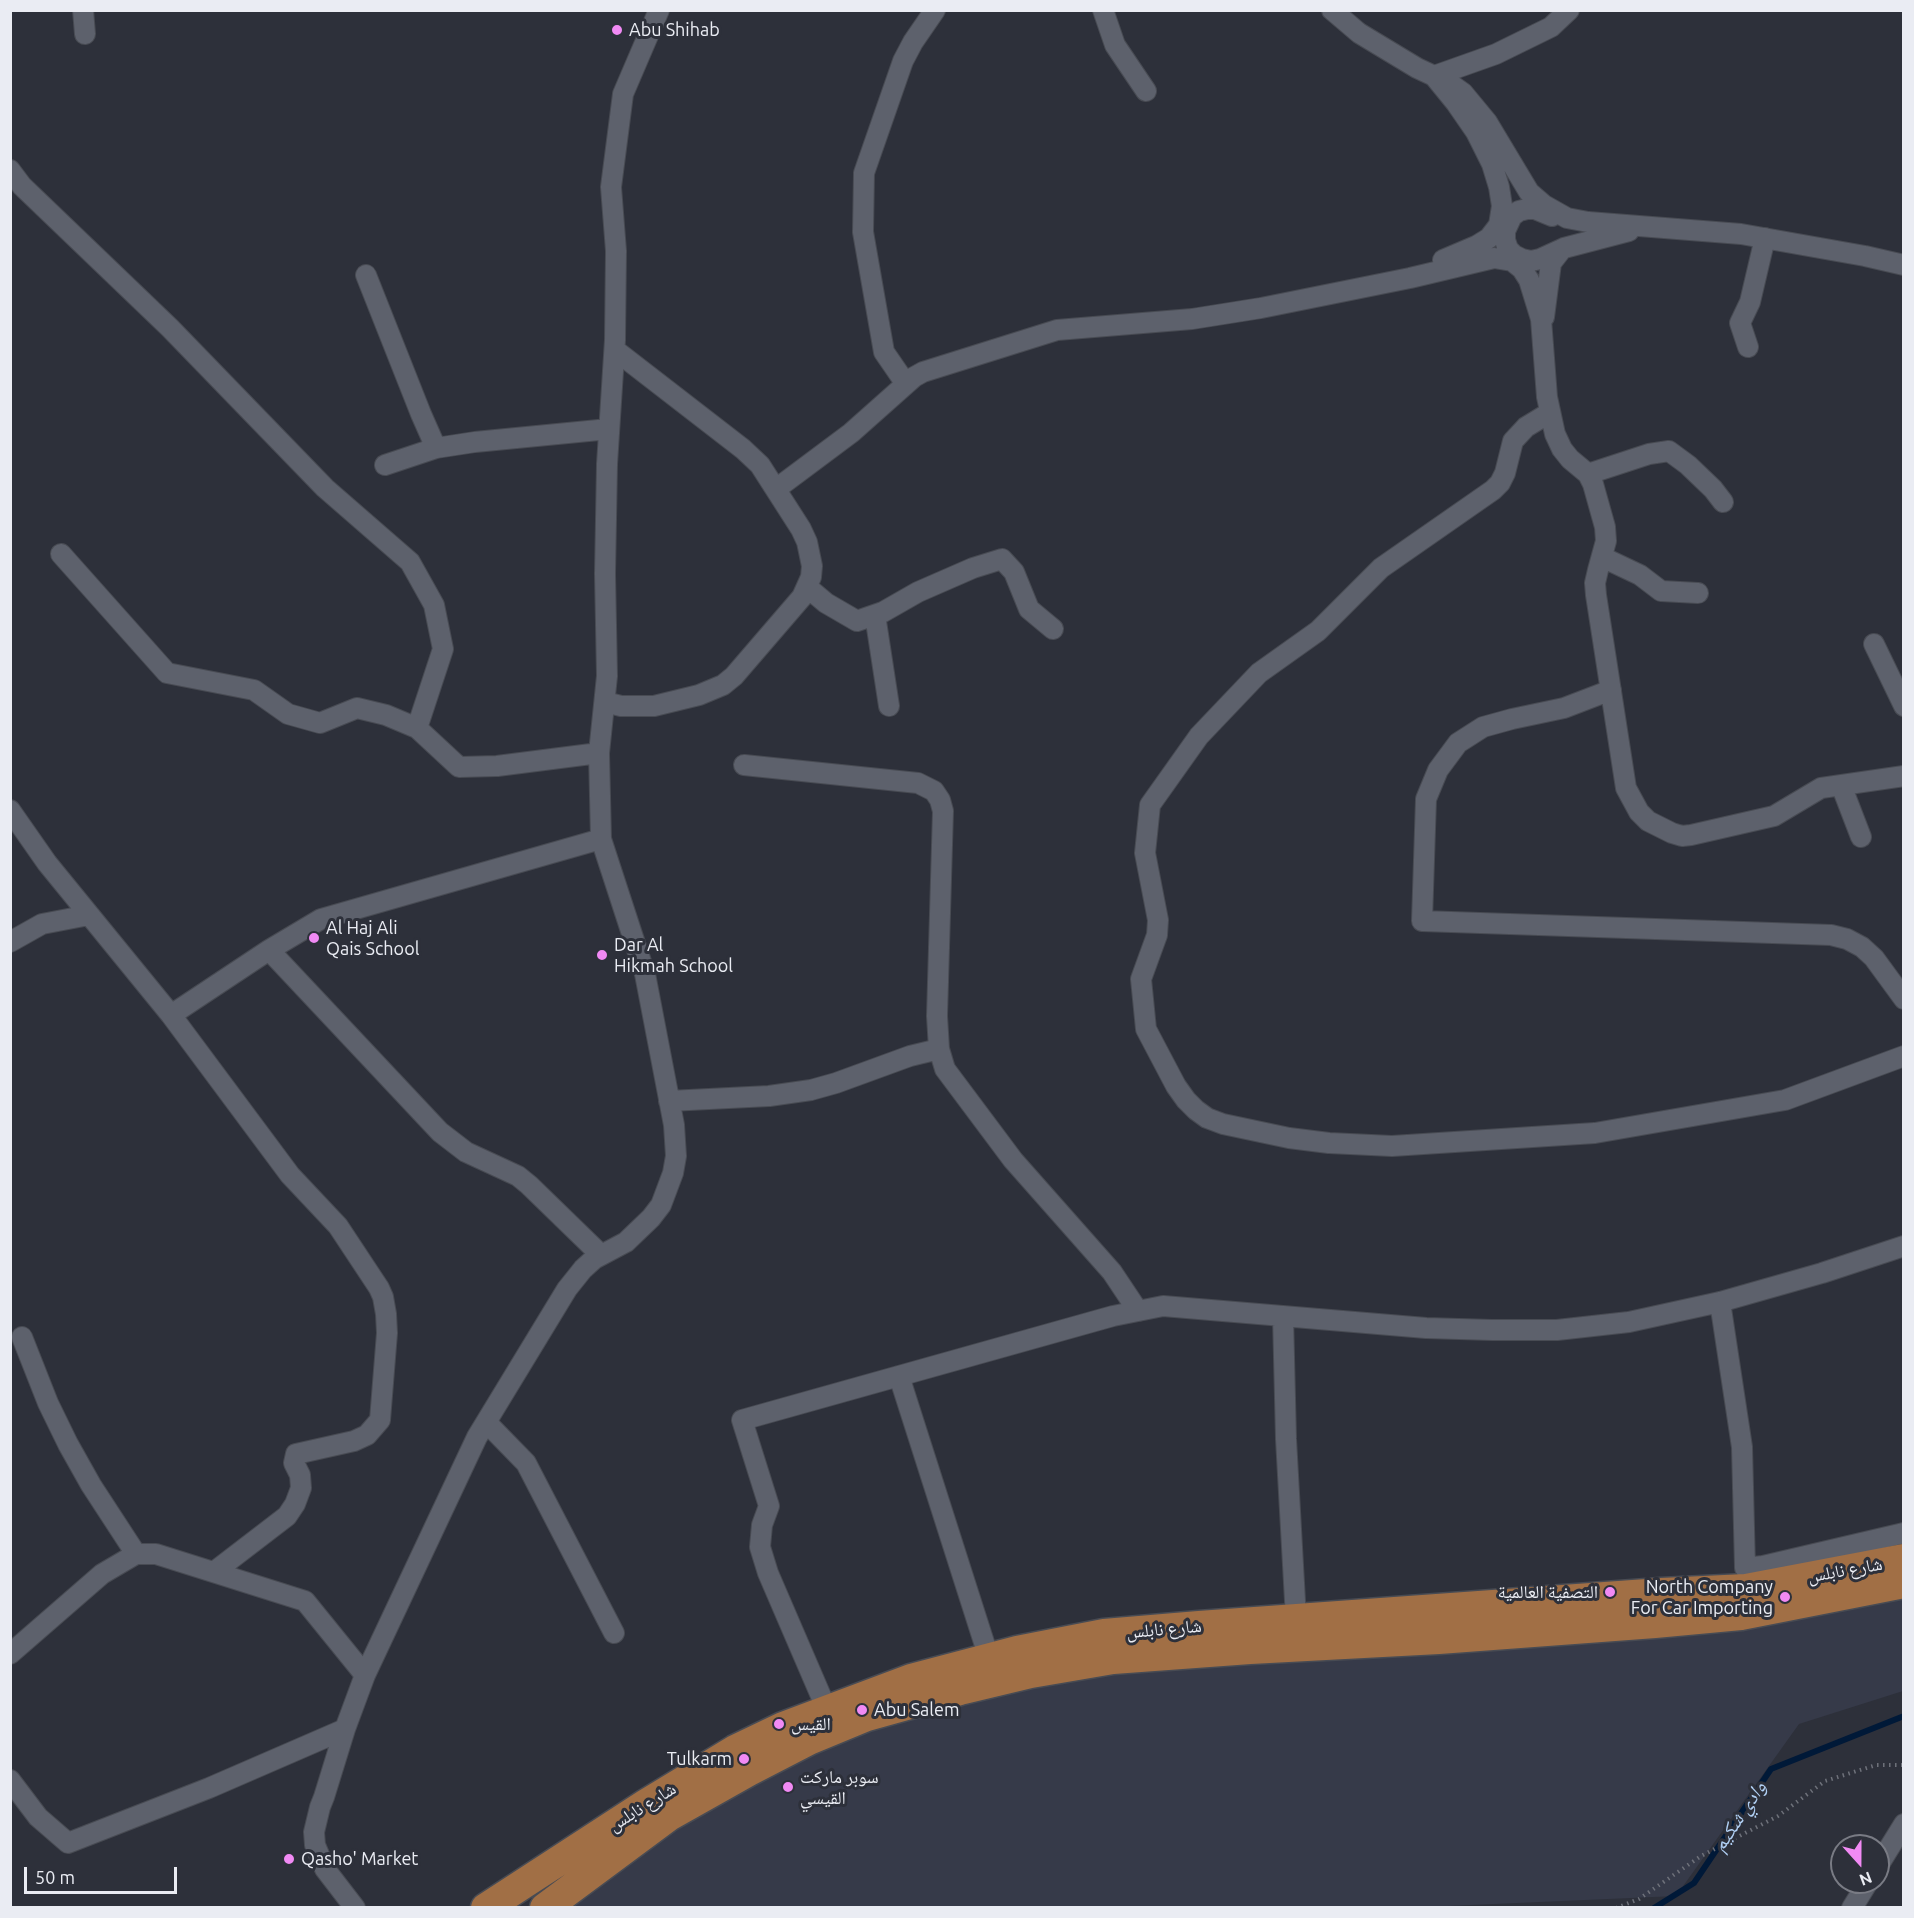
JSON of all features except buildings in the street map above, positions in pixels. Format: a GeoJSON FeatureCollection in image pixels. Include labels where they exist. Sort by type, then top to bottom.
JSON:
{"type":"FeatureCollection","features":[{"type":"Feature","properties":{"kind":"main road","name":"شارع نابلس"},"geometry":{"type":"LineString","coordinates":[[486,1908],[646,1804],[735,1750],[783,1727],[911,1679],[1017,1651],[1104,1634],[1296,1618],[1746,1589],[1904,1559]]}},
{"type":"Feature","properties":{"kind":"main road","name":"شارع نابلس"},"geometry":{"type":"LineString","coordinates":[[545,1908],[669,1816],[809,1740],[867,1716],[1031,1673],[1113,1659],[1450,1638],[1741,1615],[1904,1583]]}},
{"type":"Feature","properties":{"kind":"street"},"geometry":{"type":"LineString","coordinates":[[84,10],[86,34]]}},
{"type":"Feature","properties":{"kind":"street"},"geometry":{"type":"LineString","coordinates":[[355,1908],[325,1869],[315,1845],[314,1832],[316,1819],[345,1729],[365,1675],[477,1437],[573,1281],[583,1269],[601,1255],[626,1242],[639,1231],[661,1204],[668,1189],[676,1156],[676,1139],[645,974],[602,839],[599,753],[607,676],[604,574],[607,464],[615,350],[616,251],[611,187],[623,94],[658,10]]}},
{"type":"Feature","properties":{"kind":"street"},"geometry":{"type":"LineString","coordinates":[[906,384],[884,351],[863,232],[864,173],[903,61],[935,10]]}},
{"type":"Feature","properties":{"kind":"street"},"geometry":{"type":"LineString","coordinates":[[1103,10],[1115,45],[1146,91]]}},
{"type":"Feature","properties":{"kind":"street"},"geometry":{"type":"LineString","coordinates":[[1332,10],[1359,33],[1463,93],[1487,122],[1529,192],[1544,205],[1567,218]]}},
{"type":"Feature","properties":{"kind":"street"},"geometry":{"type":"LineString","coordinates":[[1434,76],[1496,54],[1551,27],[1569,10]]}},
{"type":"Feature","properties":{"kind":"street"},"geometry":{"type":"LineString","coordinates":[[1382,283],[1476,246],[1489,238],[1499,225],[1502,206],[1492,164],[1476,132],[1434,76]]}},
{"type":"Feature","properties":{"kind":"street"},"geometry":{"type":"LineString","coordinates":[[10,170],[22,186],[170,328],[325,489],[410,562],[434,605],[443,649],[417,728]]}},
{"type":"Feature","properties":{"kind":"street"},"geometry":{"type":"LineString","coordinates":[[1650,226],[1564,248],[1531,261],[1514,255],[1508,249],[1505,240],[1505,231],[1512,216],[1519,211],[1535,209],[1553,216],[1588,222],[1650,226],[1741,234],[1904,264]]}},
{"type":"Feature","properties":{"kind":"street"},"geometry":{"type":"LineString","coordinates":[[1748,347],[1740,323],[1750,302],[1765,238]]}},
{"type":"Feature","properties":{"kind":"street"},"geometry":{"type":"LineString","coordinates":[[1543,332],[1548,273],[1551,263],[1564,248]]}},
{"type":"Feature","properties":{"kind":"street"},"geometry":{"type":"LineString","coordinates":[[776,489],[851,433],[922,372],[1057,330],[1192,319],[1261,308],[1494,258],[1512,261],[1522,269],[1529,280],[1541,319],[1549,413],[1555,434],[1570,459],[1588,474],[1605,527],[1606,541],[1595,583],[1626,788],[1640,812],[1647,821],[1672,833],[1682,836],[1691,835],[1774,816],[1821,788],[1904,776]]}},
{"type":"Feature","properties":{"kind":"street"},"geometry":{"type":"LineString","coordinates":[[366,274],[436,448]]}},
{"type":"Feature","properties":{"kind":"street"},"geometry":{"type":"LineString","coordinates":[[605,702],[621,706],[654,706],[699,695],[723,685],[739,670],[802,597],[812,566],[807,542],[776,489],[750,454],[615,350]]}},
{"type":"Feature","properties":{"kind":"street"},"geometry":{"type":"LineString","coordinates":[[1549,413],[1526,427],[1512,441],[1505,473],[1493,490],[1381,568],[1318,631],[1259,673],[1199,736],[1150,805],[1145,853],[1158,920],[1157,935],[1140,979],[1146,1029],[1176,1086],[1186,1100],[1208,1118],[1249,1131],[1309,1141],[1392,1146],[1595,1133],[1774,1102],[1904,1056]]}},
{"type":"Feature","properties":{"kind":"street"},"geometry":{"type":"LineString","coordinates":[[385,465],[436,448],[609,429]]}},
{"type":"Feature","properties":{"kind":"street"},"geometry":{"type":"LineString","coordinates":[[1588,474],[1649,454],[1670,451],[1713,489],[1723,502]]}},
{"type":"Feature","properties":{"kind":"street"},"geometry":{"type":"LineString","coordinates":[[62,554],[167,673],[254,690],[288,714],[320,723],[357,708],[386,714],[417,728],[459,767],[497,766],[599,753]]}},
{"type":"Feature","properties":{"kind":"street"},"geometry":{"type":"LineString","coordinates":[[1602,557],[1640,575],[1662,591],[1698,593]]}},
{"type":"Feature","properties":{"kind":"street"},"geometry":{"type":"LineString","coordinates":[[807,587],[826,603],[857,621],[876,615],[918,592],[962,573],[1002,559],[1014,572],[1029,609],[1053,629]]}},
{"type":"Feature","properties":{"kind":"street"},"geometry":{"type":"LineString","coordinates":[[876,615],[889,706]]}},
{"type":"Feature","properties":{"kind":"street"},"geometry":{"type":"LineString","coordinates":[[1874,644],[1904,706]]}},
{"type":"Feature","properties":{"kind":"street"},"geometry":{"type":"LineString","coordinates":[[1611,690],[1564,708],[1483,727],[1458,743],[1438,770],[1426,799],[1422,921],[1831,935],[1847,939],[1862,947],[1874,958],[1904,999]]}},
{"type":"Feature","properties":{"kind":"street"},"geometry":{"type":"LineString","coordinates":[[744,765],[918,783],[934,791],[943,811],[937,1016],[939,1049],[945,1069],[1013,1160],[1112,1272],[1138,1311]]}},
{"type":"Feature","properties":{"kind":"street"},"geometry":{"type":"LineString","coordinates":[[1841,785],[1861,837]]}},
{"type":"Feature","properties":{"kind":"street"},"geometry":{"type":"LineString","coordinates":[[10,810],[47,862],[171,1015],[290,1175],[338,1226],[379,1287],[386,1314],[387,1334],[380,1420],[367,1435],[354,1441],[296,1454],[294,1463],[300,1475],[302,1488],[287,1516],[214,1572]]}},
{"type":"Feature","properties":{"kind":"street"},"geometry":{"type":"LineString","coordinates":[[171,1015],[269,950],[321,919],[602,839]]}},
{"type":"Feature","properties":{"kind":"street"},"geometry":{"type":"LineString","coordinates":[[10,942],[42,924],[89,915]]}},
{"type":"Feature","properties":{"kind":"street"},"geometry":{"type":"LineString","coordinates":[[269,950],[440,1132],[466,1152],[518,1176],[601,1255]]}},
{"type":"Feature","properties":{"kind":"street"},"geometry":{"type":"LineString","coordinates":[[669,1101],[769,1096],[811,1090],[910,1056],[939,1049]]}},
{"type":"Feature","properties":{"kind":"street"},"geometry":{"type":"LineString","coordinates":[[827,1710],[768,1573],[760,1547],[762,1525],[769,1506],[742,1420],[1113,1316],[1163,1306],[1426,1328],[1557,1330],[1629,1322],[1720,1302],[1822,1273],[1904,1246]]}},
{"type":"Feature","properties":{"kind":"street"},"geometry":{"type":"LineString","coordinates":[[1720,1302],[1742,1447],[1745,1568],[1763,1566],[1904,1533]]}},
{"type":"Feature","properties":{"kind":"street"},"geometry":{"type":"LineString","coordinates":[[1283,1316],[1286,1439],[1296,1618]]}},
{"type":"Feature","properties":{"kind":"street"},"geometry":{"type":"LineString","coordinates":[[22,1337],[48,1403],[68,1444],[91,1485],[136,1554]]}},
{"type":"Feature","properties":{"kind":"street"},"geometry":{"type":"LineString","coordinates":[[899,1376],[989,1658]]}},
{"type":"Feature","properties":{"kind":"street"},"geometry":{"type":"LineString","coordinates":[[486,1422],[526,1463],[614,1633]]}},
{"type":"Feature","properties":{"kind":"street"},"geometry":{"type":"LineString","coordinates":[[10,1654],[102,1574],[136,1554],[156,1554],[305,1601],[365,1675]]}},
{"type":"Feature","properties":{"kind":"street"},"geometry":{"type":"LineString","coordinates":[[10,1780],[38,1817],[68,1843],[209,1788],[345,1729]]}},
{"type":"Feature","properties":{"kind":"street"},"geometry":{"type":"LineString","coordinates":[[1890,1847],[1904,1824]]}},
{"type":"Feature","properties":{"kind":"street"},"geometry":{"type":"LineString","coordinates":[[1852,1908],[1861,1894]]}},
{"type":"Feature","properties":{"kind":"path"},"geometry":{"type":"LineString","coordinates":[[1616,1908],[1639,1899],[1701,1856],[1778,1816],[1825,1781],[1876,1765],[1904,1766]]}},
{"type":"Feature","properties":{"kind":"shaded area"},"geometry":{"type":"Polygon","coordinates":[[[1903,1554],[1903,1691],[1799,1724],[1676,1896],[1403,1908],[552,1908],[859,1716],[1240,1644],[1617,1611],[1903,1554]]]}},
{"type":"Feature","properties":{"kind":"waterway","name":"وادي شكيم"},"geometry":{"type":"LineString","coordinates":[[1654,1908],[1694,1883],[1771,1769],[1904,1716]]}},
{"type":"Feature","properties":{"kind":"place","name":"Abu Shihab"},"geometry":{"type":"Point","coordinates":[617,30]}},
{"type":"Feature","properties":{"kind":"place","name":"Al Haj Ali Qais School"},"geometry":{"type":"Point","coordinates":[314,938]}},
{"type":"Feature","properties":{"kind":"place","name":"Dar Al Hikmah School"},"geometry":{"type":"Point","coordinates":[602,955]}},
{"type":"Feature","properties":{"kind":"place","name":"التصفية العالمية"},"geometry":{"type":"Point","coordinates":[1610,1592]}},
{"type":"Feature","properties":{"kind":"place","name":"North Company For Car Importing"},"geometry":{"type":"Point","coordinates":[1785,1597]}},
{"type":"Feature","properties":{"kind":"place","name":"Abu Salem"},"geometry":{"type":"Point","coordinates":[862,1710]}},
{"type":"Feature","properties":{"kind":"place","name":"القيس"},"geometry":{"type":"Point","coordinates":[779,1724]}},
{"type":"Feature","properties":{"kind":"place","name":"Tulkarm"},"geometry":{"type":"Point","coordinates":[744,1759]}},
{"type":"Feature","properties":{"kind":"place","name":"سوبر ماركت القيسي"},"geometry":{"type":"Point","coordinates":[788,1787]}},
{"type":"Feature","properties":{"kind":"place","name":"Qasho' Market"},"geometry":{"type":"Point","coordinates":[289,1859]}}]}
